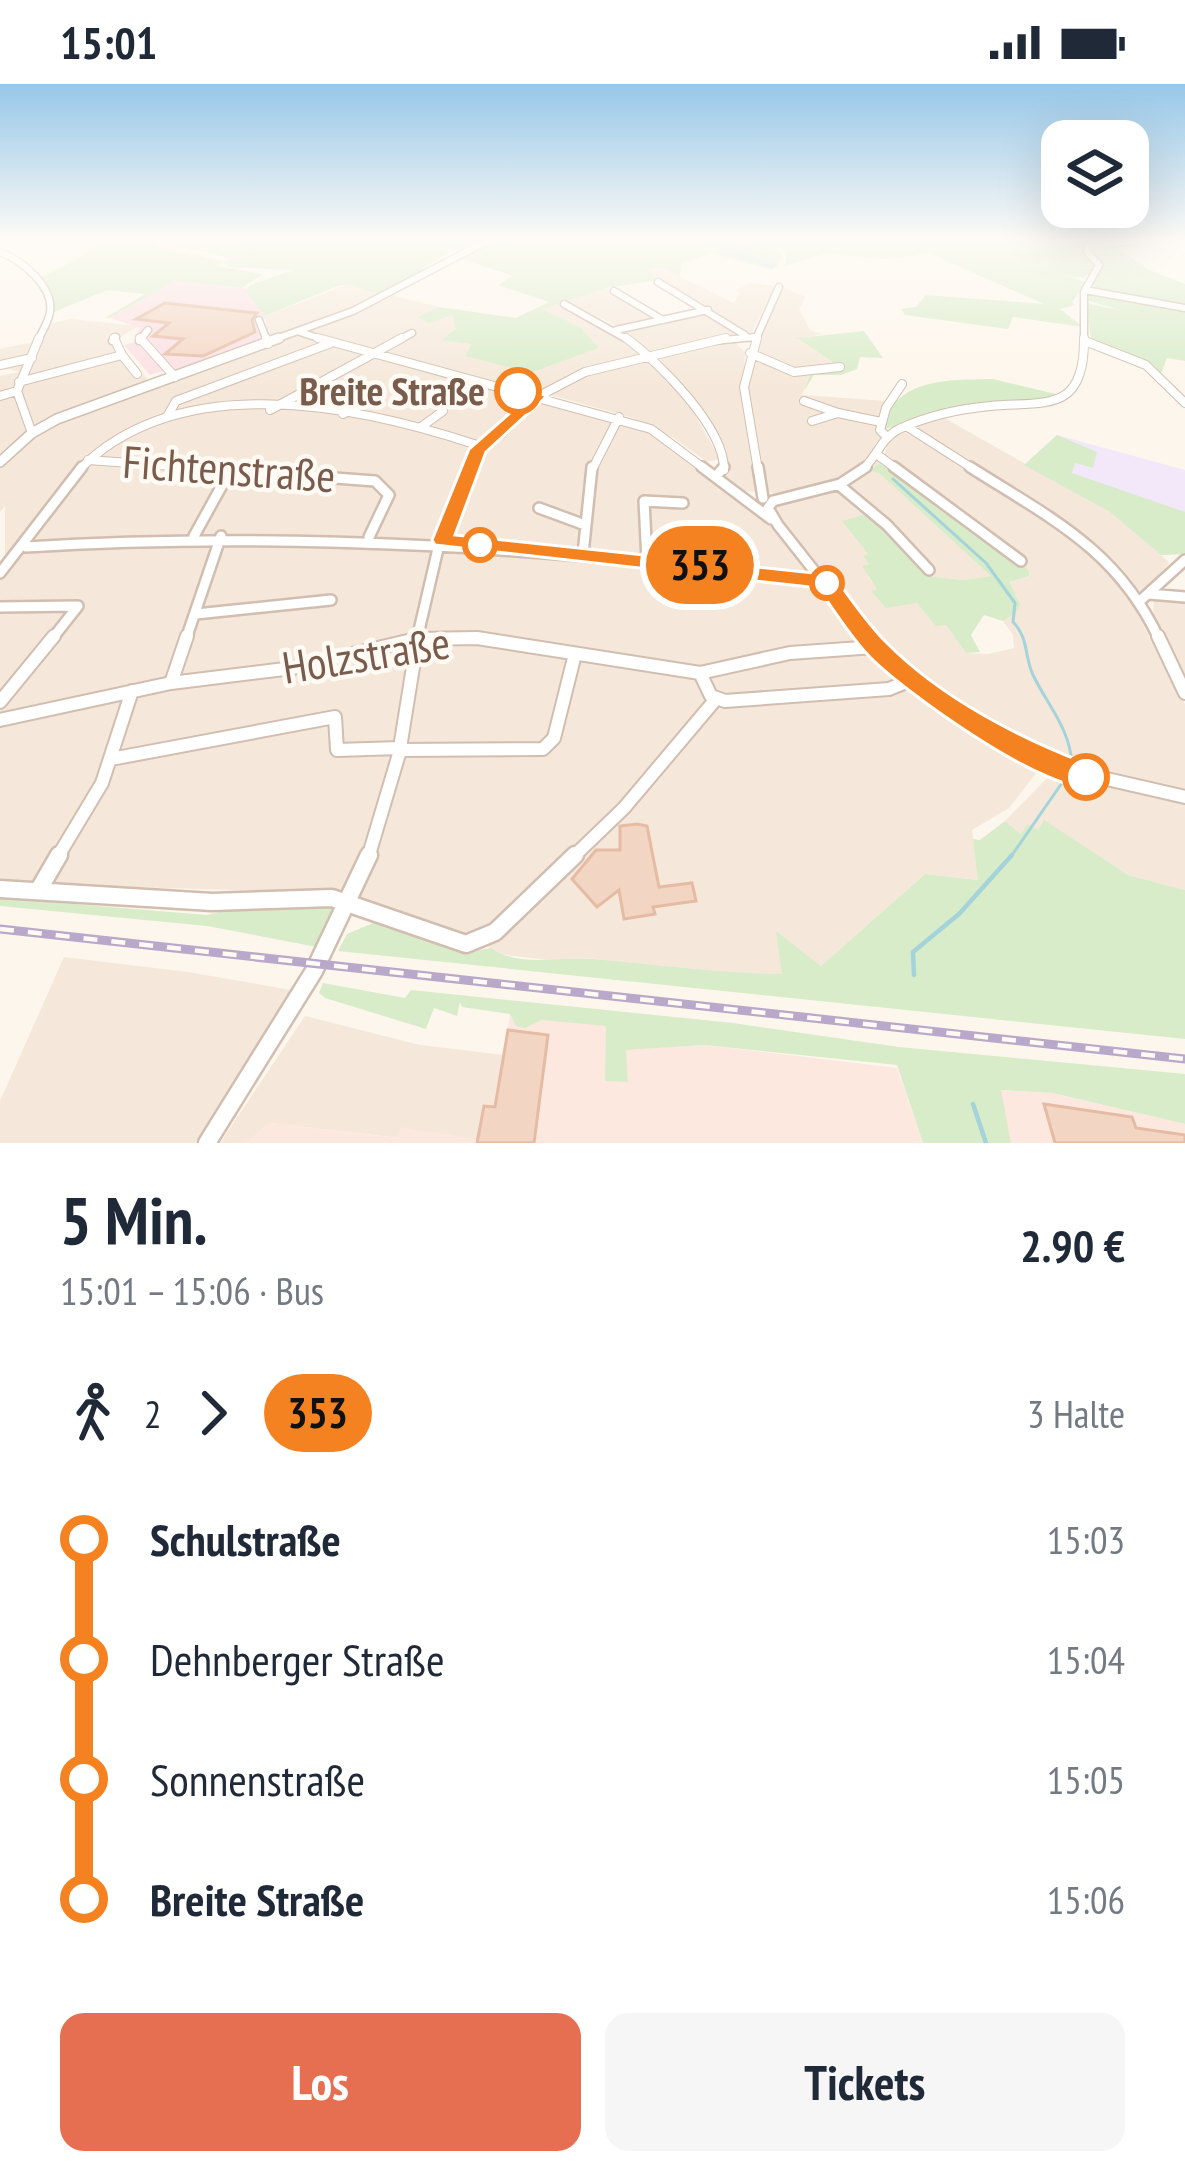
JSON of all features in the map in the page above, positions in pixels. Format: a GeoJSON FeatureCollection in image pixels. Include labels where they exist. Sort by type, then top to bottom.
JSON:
{"type":"FeatureCollection","features":[{"type":"Feature","properties":{"kind":"street"},"geometry":{"type":"LineString","coordinates":[[32,433],[18,387],[50,310],[42,290]]}},
{"type":"Feature","properties":{"kind":"street"},"geometry":{"type":"LineString","coordinates":[[0,462],[32,433],[70,413],[300,332],[395,290]]}},
{"type":"Feature","properties":{"kind":"street"},"geometry":{"type":"LineString","coordinates":[[673,290],[750,336]]}},
{"type":"Feature","properties":{"kind":"street"},"geometry":{"type":"LineString","coordinates":[[777,290],[750,336],[744,387],[768,508],[875,647],[911,680],[1050,766],[1185,797]]}},
{"type":"Feature","properties":{"kind":"street"},"geometry":{"type":"LineString","coordinates":[[886,436],[958,411],[1061,400],[1077,380],[1085,341],[1085,290]]}},
{"type":"Feature","properties":{"kind":"street"},"geometry":{"type":"LineString","coordinates":[[1087,290],[1185,308]]}},
{"type":"Feature","properties":{"kind":"street"},"geometry":{"type":"LineString","coordinates":[[614,291],[664,321]]}},
{"type":"Feature","properties":{"kind":"street"},"geometry":{"type":"LineString","coordinates":[[564,304],[652,355],[682,390],[716,446],[724,462],[724,471],[717,475]]}},
{"type":"Feature","properties":{"kind":"street"},"geometry":{"type":"LineString","coordinates":[[616,330],[708,310]]}},
{"type":"Feature","properties":{"kind":"street"},"geometry":{"type":"LineString","coordinates":[[260,320],[268,344]]}},
{"type":"Feature","properties":{"kind":"street"},"geometry":{"type":"LineString","coordinates":[[148,330],[138,340],[175,376]]}},
{"type":"Feature","properties":{"kind":"street"},"geometry":{"type":"LineString","coordinates":[[300,332],[370,356],[619,417],[671,441],[778,525]]}},
{"type":"Feature","properties":{"kind":"street"},"geometry":{"type":"LineString","coordinates":[[270,410],[412,332]]}},
{"type":"Feature","properties":{"kind":"street"},"geometry":{"type":"LineString","coordinates":[[208,1143],[299,1002],[352,902],[399,749],[416,639],[441,540],[480,446],[504,431],[539,396],[585,372],[750,336]]}},
{"type":"Feature","properties":{"kind":"street"},"geometry":{"type":"LineString","coordinates":[[116,338],[111,340],[137,374]]}},
{"type":"Feature","properties":{"kind":"street"},"geometry":{"type":"LineString","coordinates":[[1085,341],[1146,365],[1185,403]]}},
{"type":"Feature","properties":{"kind":"street"},"geometry":{"type":"LineString","coordinates":[[168,415],[176,401],[331,343]]}},
{"type":"Feature","properties":{"kind":"street"},"geometry":{"type":"LineString","coordinates":[[750,352],[794,372],[840,367]]}},
{"type":"Feature","properties":{"kind":"street"},"geometry":{"type":"LineString","coordinates":[[0,396],[122,356]]}},
{"type":"Feature","properties":{"kind":"street"},"geometry":{"type":"LineString","coordinates":[[0,365],[32,358]]}},
{"type":"Feature","properties":{"kind":"street"},"geometry":{"type":"LineString","coordinates":[[749,501],[838,485],[862,473],[879,456],[886,436],[881,422],[902,384]]}},
{"type":"Feature","properties":{"kind":"street"},"geometry":{"type":"LineString","coordinates":[[344,414],[380,395]]}},
{"type":"Feature","properties":{"kind":"street"},"geometry":{"type":"LineString","coordinates":[[804,401],[881,422]]}},
{"type":"Feature","properties":{"kind":"street"},"geometry":{"type":"LineString","coordinates":[[0,574],[26,547],[88,460],[143,423],[168,415],[270,410],[344,414],[421,427],[480,446]]}},
{"type":"Feature","properties":{"kind":"street"},"geometry":{"type":"LineString","coordinates":[[421,427],[443,411]]}},
{"type":"Feature","properties":{"kind":"street"},"geometry":{"type":"LineString","coordinates":[[812,421],[824,422],[838,413]]}},
{"type":"Feature","properties":{"kind":"street"},"geometry":{"type":"LineString","coordinates":[[583,554],[587,473],[601,440],[619,417]]}},
{"type":"Feature","properties":{"kind":"street"},"geometry":{"type":"LineString","coordinates":[[906,426],[1092,545],[1145,597],[1185,693]]}},
{"type":"Feature","properties":{"kind":"street"},"geometry":{"type":"LineString","coordinates":[[879,456],[1021,561]]}},
{"type":"Feature","properties":{"kind":"street","name":"Fichtenstraße"},"geometry":{"type":"LineString","coordinates":[[88,460],[375,481],[389,495],[369,536]]}},
{"type":"Feature","properties":{"kind":"street"},"geometry":{"type":"LineString","coordinates":[[194,536],[231,470]]}},
{"type":"Feature","properties":{"kind":"street"},"geometry":{"type":"LineString","coordinates":[[838,485],[887,525],[928,570]]}},
{"type":"Feature","properties":{"kind":"street"},"geometry":{"type":"LineString","coordinates":[[647,560],[644,502],[683,503]]}},
{"type":"Feature","properties":{"kind":"street"},"geometry":{"type":"LineString","coordinates":[[539,508],[585,525]]}},
{"type":"Feature","properties":{"kind":"street"},"geometry":{"type":"LineString","coordinates":[[26,547],[194,536],[369,536],[825,581]]}},
{"type":"Feature","properties":{"kind":"street"},"geometry":{"type":"LineString","coordinates":[[171,683],[221,536]]}},
{"type":"Feature","properties":{"kind":"street"},"geometry":{"type":"LineString","coordinates":[[1145,597],[1160,578],[1185,560]]}},
{"type":"Feature","properties":{"kind":"street"},"geometry":{"type":"LineString","coordinates":[[1145,597],[1185,597]]}},
{"type":"Feature","properties":{"kind":"street"},"geometry":{"type":"LineString","coordinates":[[196,614],[331,600]]}},
{"type":"Feature","properties":{"kind":"street"},"geometry":{"type":"LineString","coordinates":[[0,607],[78,606],[5,689],[0,702]]}},
{"type":"Feature","properties":{"kind":"street","name":"Holzstraße"},"geometry":{"type":"LineString","coordinates":[[0,720],[171,683],[293,668],[416,639],[477,638],[700,674],[790,653],[875,647]]}},
{"type":"Feature","properties":{"kind":"street"},"geometry":{"type":"LineString","coordinates":[[111,759],[335,717],[338,750],[543,749],[554,738],[575,654]]}},
{"type":"Feature","properties":{"kind":"street"},"geometry":{"type":"LineString","coordinates":[[700,674],[716,699]]}},
{"type":"Feature","properties":{"kind":"street"},"geometry":{"type":"LineString","coordinates":[[0,889],[212,902],[332,898],[466,944],[486,938],[624,808],[716,699],[889,689],[911,680]]}},
{"type":"Feature","properties":{"kind":"street"},"geometry":{"type":"LineString","coordinates":[[38,891],[80,824],[111,759],[132,691]]}},
{"type":"Feature","properties":{"kind":"shaded area"},"geometry":{"type":"Polygon","coordinates":[[[158,290],[247,290],[266,318],[258,321],[263,343],[176,373],[170,369],[150,375],[124,345],[136,342],[140,328],[110,318],[158,290]]]}},
{"type":"Feature","properties":{"kind":"shaded area"},"geometry":{"type":"Polygon","coordinates":[[[332,290],[382,295],[276,340],[268,338],[265,316],[332,290]]]}},
{"type":"Feature","properties":{"kind":"shaded area"},"geometry":{"type":"Polygon","coordinates":[[[610,290],[657,319],[620,327],[561,300],[610,290]]]}},
{"type":"Feature","properties":{"kind":"shaded area"},"geometry":{"type":"Polygon","coordinates":[[[678,290],[708,290],[734,303],[740,293],[737,290],[774,290],[751,333],[678,290]]]}},
{"type":"Feature","properties":{"kind":"shaded area"},"geometry":{"type":"Polygon","coordinates":[[[781,290],[806,297],[799,309],[810,330],[822,334],[798,339],[842,369],[811,371],[802,395],[886,401],[876,424],[881,440],[866,462],[847,477],[776,495],[768,491],[747,389],[750,365],[781,290]]]}},
{"type":"Feature","properties":{"kind":"shaded area"},"geometry":{"type":"Polygon","coordinates":[[[391,295],[439,307],[419,317],[452,315],[457,329],[473,344],[466,356],[531,373],[599,348],[581,329],[540,309],[557,303],[599,321],[646,354],[565,378],[480,446],[438,543],[823,585],[874,647],[1040,768],[1009,808],[972,830],[979,880],[925,874],[821,966],[777,933],[783,974],[705,973],[587,958],[555,961],[499,954],[477,938],[335,893],[0,883],[0,563],[5,562],[5,506],[0,512],[0,464],[50,425],[268,346],[391,295]]]}},
{"type":"Feature","properties":{"kind":"shaded area"},"geometry":{"type":"Polygon","coordinates":[[[706,312],[738,333],[652,352],[622,332],[706,312]]]}},
{"type":"Feature","properties":{"kind":"shaded area"},"geometry":{"type":"Polygon","coordinates":[[[69,319],[139,326],[116,340],[151,383],[69,412],[0,457],[0,376],[20,372],[0,367],[0,349],[42,340],[47,325],[69,319]]]}},
{"type":"Feature","properties":{"kind":"shaded area"},"geometry":{"type":"Polygon","coordinates":[[[731,339],[745,352],[742,405],[757,492],[741,491],[725,478],[729,464],[721,447],[658,356],[731,339]]]}},
{"type":"Feature","properties":{"kind":"shaded area"},"geometry":{"type":"Polygon","coordinates":[[[649,358],[692,410],[720,459],[707,462],[674,438],[633,418],[551,395],[583,375],[649,358]]]}},
{"type":"Feature","properties":{"kind":"shaded area"},"geometry":{"type":"Polygon","coordinates":[[[542,401],[613,420],[585,473],[579,544],[572,548],[451,537],[486,448],[542,401]]]}},
{"type":"Feature","properties":{"kind":"shaded area"},"geometry":{"type":"Polygon","coordinates":[[[941,416],[1110,512],[1137,530],[1169,563],[1145,591],[1133,590],[1105,555],[1074,528],[911,427],[941,416]]]}},
{"type":"Feature","properties":{"kind":"shaded area"},"geometry":{"type":"Polygon","coordinates":[[[618,421],[647,430],[694,461],[777,532],[808,574],[589,547],[589,473],[618,421]]]}},
{"type":"Feature","properties":{"kind":"shaded area"},"geometry":{"type":"Polygon","coordinates":[[[903,431],[1055,522],[1097,555],[1131,602],[1185,704],[1185,792],[1047,760],[927,687],[871,634],[794,538],[775,506],[849,484],[884,455],[890,438],[903,431]],[[879,463],[870,472],[878,472],[992,576],[963,580],[926,576],[893,535],[843,522],[869,555],[865,556],[869,578],[878,589],[917,603],[936,625],[946,625],[966,653],[1014,648],[1013,635],[1003,621],[1010,615],[1009,582],[1029,576],[983,536],[879,463]]]}},
{"type":"Feature","properties":{"kind":"shaded area"},"geometry":{"type":"Polygon","coordinates":[[[1057,435],[1185,470],[1185,554],[1161,555],[1110,512],[1024,465],[1057,435]]]}},
{"type":"Feature","properties":{"kind":"shaded area"},"geometry":{"type":"Polygon","coordinates":[[[1154,599],[1185,600],[1185,678],[1153,615],[1154,599]]]}},
{"type":"Feature","properties":{"kind":"shaded area"},"geometry":{"type":"Polygon","coordinates":[[[1051,774],[1185,802],[1185,890],[1128,875],[1044,821],[1038,830],[1021,834],[1005,821],[1051,774]]]}},
{"type":"Feature","properties":{"kind":"shaded area"},"geometry":{"type":"Polygon","coordinates":[[[64,957],[297,991],[195,1143],[0,1143],[0,1101],[64,957]]]}},
{"type":"Feature","properties":{"kind":"shaded area"},"geometry":{"type":"Polygon","coordinates":[[[510,1014],[607,1026],[606,1081],[625,1050],[705,1045],[897,1068],[923,1143],[246,1143],[270,1123],[398,1138],[401,1127],[478,1140],[484,1106],[495,1107],[510,1014]]]}},
{"type":"Feature","properties":{"kind":"shaded area"},"geometry":{"type":"Polygon","coordinates":[[[305,1016],[420,1045],[504,1055],[495,1107],[478,1140],[402,1128],[399,1138],[270,1123],[246,1143],[220,1143],[305,1016]]]}},
{"type":"Feature","properties":{"kind":"shaded area"},"geometry":{"type":"Polygon","coordinates":[[[1000,1090],[1053,1093],[1185,1124],[1185,1143],[1011,1143],[1000,1090]]]}},
{"type":"Feature","properties":{"kind":"green space"},"geometry":{"type":"Polygon","coordinates":[[[46,290],[106,290],[54,312],[46,290]]]}},
{"type":"Feature","properties":{"kind":"green space"},"geometry":{"type":"Polygon","coordinates":[[[111,290],[158,290],[105,318],[145,294],[111,290]]]}},
{"type":"Feature","properties":{"kind":"green space"},"geometry":{"type":"Polygon","coordinates":[[[247,290],[326,290],[265,316],[247,290]]]}},
{"type":"Feature","properties":{"kind":"green space"},"geometry":{"type":"Polygon","coordinates":[[[514,290],[599,290],[542,309],[581,328],[599,348],[531,373],[465,356],[472,344],[442,340],[456,329],[452,315],[429,323],[418,317],[439,307],[516,318],[549,302],[514,290]]]}},
{"type":"Feature","properties":{"kind":"green space"},"geometry":{"type":"Polygon","coordinates":[[[1013,290],[1081,290],[1072,302],[1075,305],[1060,309],[1083,327],[1013,317],[1008,329],[905,315],[901,309],[916,307],[926,295],[1044,304],[1013,290]]]}},
{"type":"Feature","properties":{"kind":"green space"},"geometry":{"type":"Polygon","coordinates":[[[1087,290],[1185,290],[1185,361],[1167,358],[1161,374],[1091,340],[1087,303],[1122,311],[1086,300],[1087,290]]]}},
{"type":"Feature","properties":{"kind":"green space"},"geometry":{"type":"Polygon","coordinates":[[[864,331],[883,358],[860,357],[857,369],[841,375],[814,375],[804,391],[811,371],[841,368],[797,338],[864,331]]]}},
{"type":"Feature","properties":{"kind":"green space"},"geometry":{"type":"Polygon","coordinates":[[[993,379],[1060,395],[1053,400],[934,412],[883,430],[898,400],[911,391],[942,382],[993,379]]]}},
{"type":"Feature","properties":{"kind":"green space"},"geometry":{"type":"Polygon","coordinates":[[[1057,435],[1097,452],[1093,468],[1075,463],[1072,473],[1185,512],[1185,554],[1161,555],[1110,512],[1024,465],[1057,435]]]}},
{"type":"Feature","properties":{"kind":"green space"},"geometry":{"type":"Polygon","coordinates":[[[879,463],[912,482],[1029,571],[1029,576],[1009,582],[1020,604],[1018,611],[1003,621],[984,615],[971,635],[980,652],[966,653],[946,625],[936,626],[917,603],[886,608],[871,591],[877,589],[862,566],[869,564],[863,556],[868,554],[842,521],[871,513],[926,576],[963,580],[991,576],[879,473],[869,471],[879,463]]]}},
{"type":"Feature","properties":{"kind":"green space"},"geometry":{"type":"Polygon","coordinates":[[[1044,820],[1128,875],[1185,890],[1185,1039],[338,951],[347,934],[373,923],[462,953],[491,948],[514,958],[593,959],[782,974],[776,931],[821,966],[925,874],[978,880],[973,839],[980,840],[1005,821],[1021,834],[1028,824],[1038,830],[1044,820]]]}},
{"type":"Feature","properties":{"kind":"green space"},"geometry":{"type":"Polygon","coordinates":[[[0,898],[207,915],[236,908],[325,905],[333,908],[335,917],[322,948],[207,926],[0,906],[0,898]]]}},
{"type":"Feature","properties":{"kind":"green space"},"geometry":{"type":"Polygon","coordinates":[[[323,983],[405,998],[411,990],[733,1023],[899,1047],[1185,1074],[1185,1124],[1053,1093],[1001,1090],[1011,1143],[923,1143],[897,1065],[705,1045],[626,1050],[628,1082],[605,1081],[606,1026],[542,1020],[525,1028],[516,1026],[510,1014],[462,1007],[460,1002],[457,1016],[434,1008],[426,1029],[325,998],[319,993],[323,983]]]}},
{"type":"Feature","properties":{"kind":"building"},"geometry":{"type":"Polygon","coordinates":[[[165,303],[257,313],[252,320],[255,332],[203,356],[165,354],[183,339],[153,336],[169,323],[136,319],[165,303]]]}},
{"type":"Feature","properties":{"kind":"building"},"geometry":{"type":"Polygon","coordinates":[[[620,826],[647,826],[659,887],[692,883],[696,901],[653,907],[655,914],[624,919],[619,890],[597,907],[572,879],[596,850],[620,850],[620,826]]]}},
{"type":"Feature","properties":{"kind":"building"},"geometry":{"type":"Polygon","coordinates":[[[508,1030],[548,1035],[534,1143],[477,1143],[484,1106],[495,1107],[508,1030]]]}},
{"type":"Feature","properties":{"kind":"building"},"geometry":{"type":"Polygon","coordinates":[[[1044,1104],[1132,1117],[1136,1128],[1185,1135],[1185,1143],[1055,1143],[1044,1104]]]}},
{"type":"Feature","properties":{"kind":"waterway"},"geometry":{"type":"LineString","coordinates":[[893,479],[986,563],[1015,603],[1013,622],[1022,634],[1033,675],[1062,728],[1072,763]]}},
{"type":"Feature","properties":{"kind":"waterway"},"geometry":{"type":"LineString","coordinates":[[1010,858],[1064,780]]}},
{"type":"Feature","properties":{"kind":"waterway"},"geometry":{"type":"LineString","coordinates":[[914,975],[913,952],[959,914],[1012,855]]}},
{"type":"Feature","properties":{"kind":"waterway"},"geometry":{"type":"LineString","coordinates":[[973,1104],[986,1143]]}},
{"type":"Feature","properties":{"kind":"railway"},"geometry":{"type":"LineString","coordinates":[[0,929],[1185,1059]]}},
{"type":"Feature","properties":{"kind":"bus line","name":"353"},"geometry":{"type":"LineString","coordinates":[[518,391],[539,396],[478,449],[443,540],[825,581],[875,647],[911,680],[1036,760],[1086,777]]}},
{"type":"Feature","properties":{"kind":"place","name":"Breite Straße"},"geometry":{"type":"Point","coordinates":[518,391]}}]}
